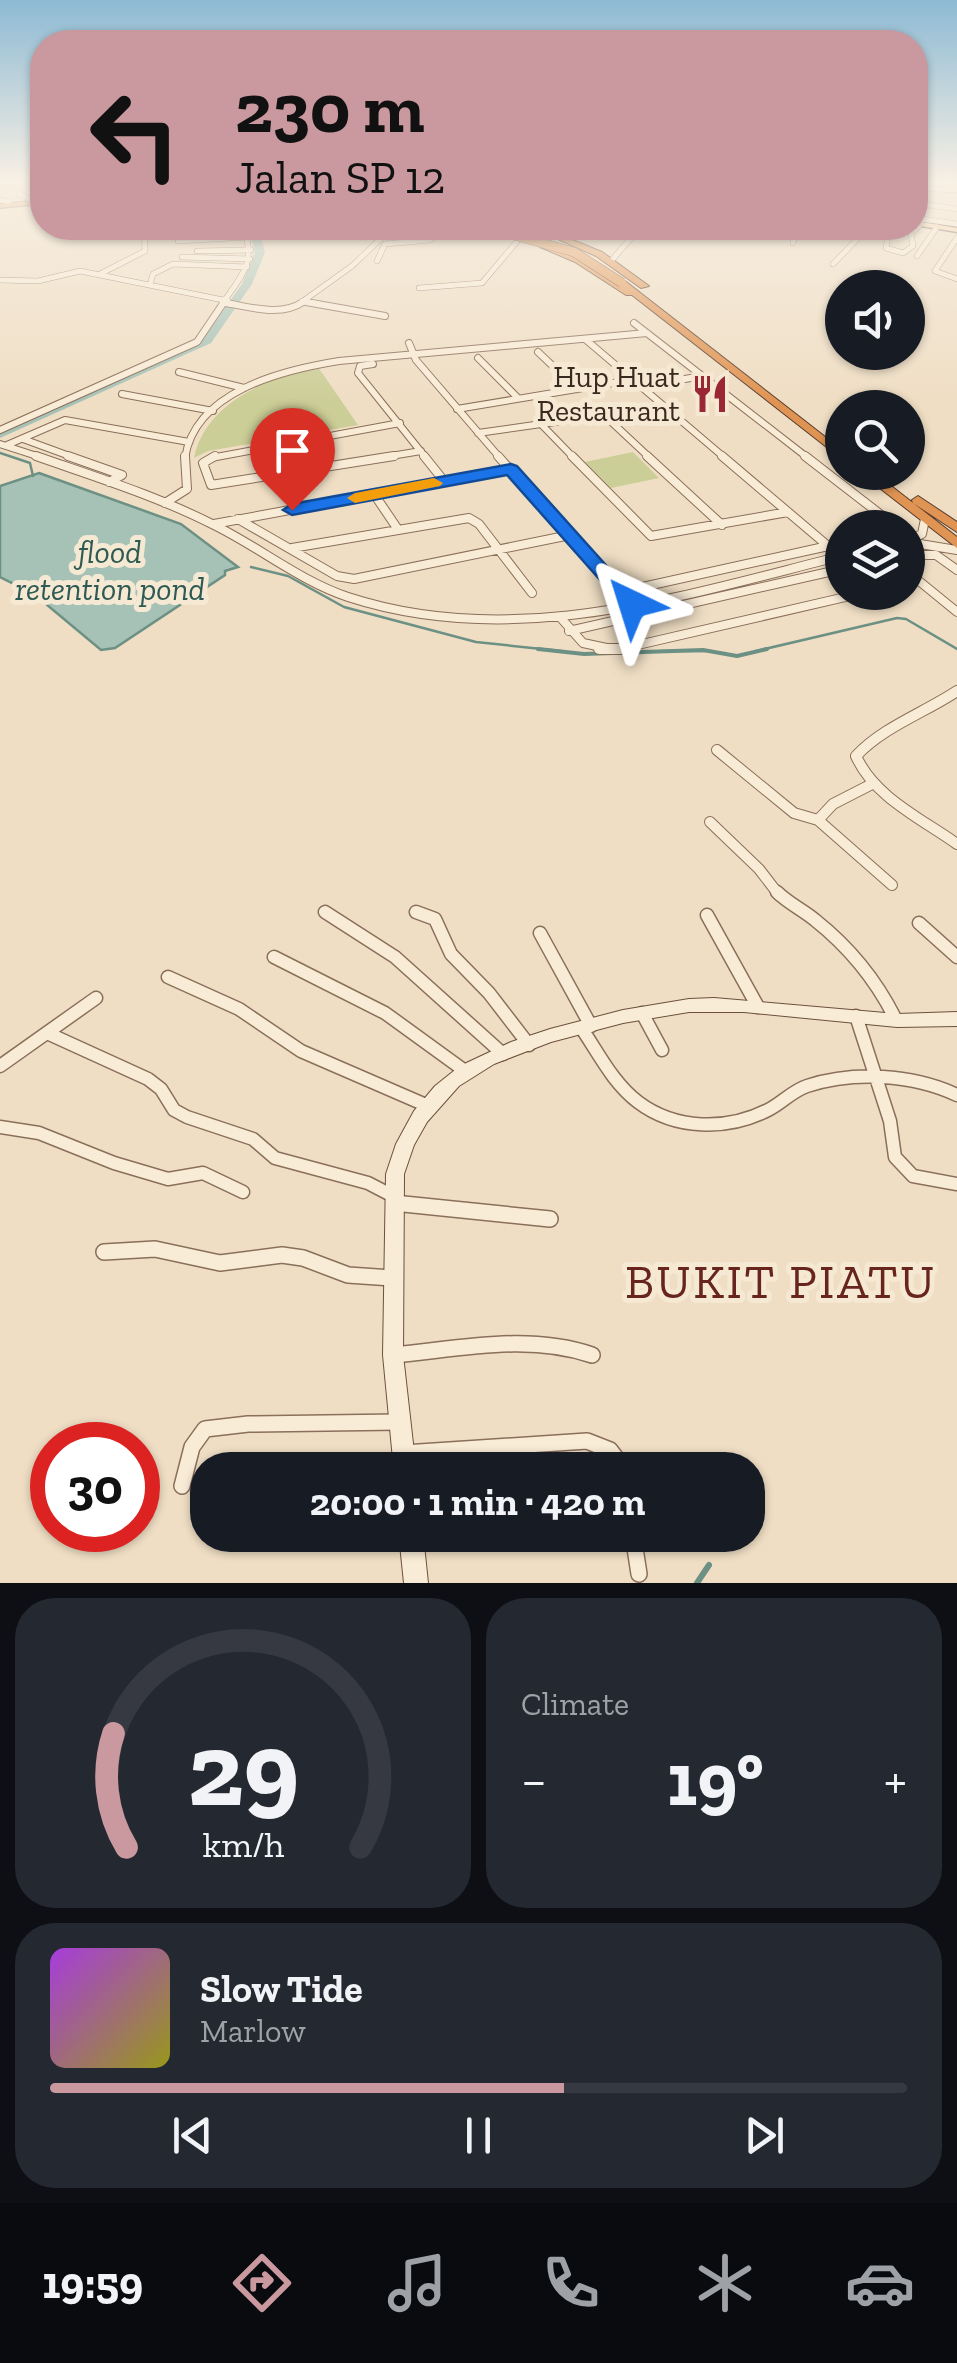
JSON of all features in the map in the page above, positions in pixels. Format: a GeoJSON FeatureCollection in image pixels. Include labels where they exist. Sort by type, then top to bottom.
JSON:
{"type":"FeatureCollection","features":[{"type":"Feature","properties":{"kind":"highway"},"geometry":{"type":"LineString","coordinates":[[563,254],[676,321],[825,431]]}},
{"type":"Feature","properties":{"kind":"highway"},"geometry":{"type":"LineString","coordinates":[[577,254],[626,282],[825,441]]}},
{"type":"Feature","properties":{"kind":"highway"},"geometry":{"type":"LineString","coordinates":[[594,254],[611,261],[676,321]]}},
{"type":"Feature","properties":{"kind":"highway"},"geometry":{"type":"LineString","coordinates":[[888,490],[912,510]]}},
{"type":"Feature","properties":{"kind":"highway"},"geometry":{"type":"LineString","coordinates":[[905,490],[957,528]]}},
{"type":"Feature","properties":{"kind":"highway"},"geometry":{"type":"LineString","coordinates":[[925,520],[957,547]]}},
{"type":"Feature","properties":{"kind":"main road"},"geometry":{"type":"LineString","coordinates":[[403,1452],[393,1355],[392,1278],[393,1199],[400,1150],[428,1106],[465,1072],[528,1045],[683,1005],[957,1018]]}},
{"type":"Feature","properties":{"kind":"main road"},"geometry":{"type":"LineString","coordinates":[[413,1552],[416,1583]]}},
{"type":"Feature","properties":{"kind":"street"},"geometry":{"type":"LineString","coordinates":[[100,274],[118,261],[140,254]]}},
{"type":"Feature","properties":{"kind":"street"},"geometry":{"type":"LineString","coordinates":[[0,430],[197,342],[230,303],[251,254],[182,257]]}},
{"type":"Feature","properties":{"kind":"street"},"geometry":{"type":"LineString","coordinates":[[0,280],[38,281],[76,271],[281,310],[302,301],[365,254]]}},
{"type":"Feature","properties":{"kind":"street"},"geometry":{"type":"LineString","coordinates":[[377,261],[380,254]]}},
{"type":"Feature","properties":{"kind":"street"},"geometry":{"type":"LineString","coordinates":[[419,288],[480,285],[493,274],[500,254]]}},
{"type":"Feature","properties":{"kind":"street"},"geometry":{"type":"LineString","coordinates":[[611,261],[617,254]]}},
{"type":"Feature","properties":{"kind":"street"},"geometry":{"type":"LineString","coordinates":[[833,264],[843,254]]}},
{"type":"Feature","properties":{"kind":"street"},"geometry":{"type":"LineString","coordinates":[[918,254],[929,256]]}},
{"type":"Feature","properties":{"kind":"street"},"geometry":{"type":"LineString","coordinates":[[946,254],[934,271],[957,279]]}},
{"type":"Feature","properties":{"kind":"street"},"geometry":{"type":"LineString","coordinates":[[150,285],[154,274],[169,264],[247,268]]}},
{"type":"Feature","properties":{"kind":"street"},"geometry":{"type":"LineString","coordinates":[[302,301],[385,316]]}},
{"type":"Feature","properties":{"kind":"street"},"geometry":{"type":"LineString","coordinates":[[634,323],[876,510]]}},
{"type":"Feature","properties":{"kind":"street"},"geometry":{"type":"LineString","coordinates":[[165,503],[187,489],[184,472],[189,442],[212,411],[245,388],[319,364],[647,333]]}},
{"type":"Feature","properties":{"kind":"street"},"geometry":{"type":"LineString","coordinates":[[586,339],[825,543]]}},
{"type":"Feature","properties":{"kind":"street"},"geometry":{"type":"LineString","coordinates":[[409,343],[414,357],[457,409],[632,604]]}},
{"type":"Feature","properties":{"kind":"street"},"geometry":{"type":"LineString","coordinates":[[538,352],[577,388]]}},
{"type":"Feature","properties":{"kind":"street"},"geometry":{"type":"LineString","coordinates":[[414,357],[358,368],[444,481]]}},
{"type":"Feature","properties":{"kind":"street"},"geometry":{"type":"LineString","coordinates":[[478,358],[518,398]]}},
{"type":"Feature","properties":{"kind":"street"},"geometry":{"type":"LineString","coordinates":[[179,372],[245,388]]}},
{"type":"Feature","properties":{"kind":"street"},"geometry":{"type":"LineString","coordinates":[[639,386],[702,376]]}},
{"type":"Feature","properties":{"kind":"street"},"geometry":{"type":"LineString","coordinates":[[457,409],[631,380]]}},
{"type":"Feature","properties":{"kind":"street"},"geometry":{"type":"LineString","coordinates":[[122,394],[212,411]]}},
{"type":"Feature","properties":{"kind":"street"},"geometry":{"type":"LineString","coordinates":[[478,433],[593,414],[604,416],[722,525]]}},
{"type":"Feature","properties":{"kind":"street"},"geometry":{"type":"LineString","coordinates":[[3,445],[60,421],[72,420],[189,442]]}},
{"type":"Feature","properties":{"kind":"street"},"geometry":{"type":"LineString","coordinates":[[400,423],[211,455],[203,462],[211,484],[421,451]]}},
{"type":"Feature","properties":{"kind":"street"},"geometry":{"type":"LineString","coordinates":[[540,423],[652,536],[662,538],[788,512]]}},
{"type":"Feature","properties":{"kind":"street"},"geometry":{"type":"LineString","coordinates":[[22,440],[122,474],[109,482]]}},
{"type":"Feature","properties":{"kind":"street"},"geometry":{"type":"LineString","coordinates":[[3,445],[214,524],[327,588],[369,604],[464,621],[560,617],[825,561]]}},
{"type":"Feature","properties":{"kind":"street"},"geometry":{"type":"LineString","coordinates":[[214,524],[511,469]]}},
{"type":"Feature","properties":{"kind":"street"},"geometry":{"type":"LineString","coordinates":[[374,494],[396,528]]}},
{"type":"Feature","properties":{"kind":"street"},"geometry":{"type":"LineString","coordinates":[[290,549],[469,518],[480,524],[532,592]]}},
{"type":"Feature","properties":{"kind":"street"},"geometry":{"type":"LineString","coordinates":[[238,519],[337,576],[354,579],[570,535]]}},
{"type":"Feature","properties":{"kind":"street"},"geometry":{"type":"LineString","coordinates":[[925,543],[957,547]]}},
{"type":"Feature","properties":{"kind":"street"},"geometry":{"type":"LineString","coordinates":[[620,592],[825,547]]}},
{"type":"Feature","properties":{"kind":"street"},"geometry":{"type":"LineString","coordinates":[[925,555],[936,555],[957,570]]}},
{"type":"Feature","properties":{"kind":"street"},"geometry":{"type":"LineString","coordinates":[[569,631],[825,573]]}},
{"type":"Feature","properties":{"kind":"street"},"geometry":{"type":"LineString","coordinates":[[925,590],[957,612]]}},
{"type":"Feature","properties":{"kind":"street"},"geometry":{"type":"LineString","coordinates":[[560,617],[577,642],[589,648],[625,649],[825,602]]}},
{"type":"Feature","properties":{"kind":"street"},"geometry":{"type":"LineString","coordinates":[[957,691],[920,716],[863,744],[856,761],[874,783],[957,844]]}},
{"type":"Feature","properties":{"kind":"street"},"geometry":{"type":"LineString","coordinates":[[717,750],[794,813],[818,820],[892,885]]}},
{"type":"Feature","properties":{"kind":"street"},"geometry":{"type":"LineString","coordinates":[[818,820],[834,804],[874,783]]}},
{"type":"Feature","properties":{"kind":"street"},"geometry":{"type":"LineString","coordinates":[[710,822],[760,868],[779,895],[816,921],[859,962],[882,992],[895,1018]]}},
{"type":"Feature","properties":{"kind":"street"},"geometry":{"type":"LineString","coordinates":[[325,912],[395,957],[503,1054]]}},
{"type":"Feature","properties":{"kind":"street"},"geometry":{"type":"LineString","coordinates":[[416,912],[435,919],[451,954],[489,992],[528,1045]]}},
{"type":"Feature","properties":{"kind":"street"},"geometry":{"type":"LineString","coordinates":[[708,915],[758,1006]]}},
{"type":"Feature","properties":{"kind":"street"},"geometry":{"type":"LineString","coordinates":[[918,923],[957,957]]}},
{"type":"Feature","properties":{"kind":"street"},"geometry":{"type":"LineString","coordinates":[[540,933],[587,1028],[633,1099],[673,1122],[698,1125],[753,1118],[809,1085],[875,1079],[928,1082],[957,1095]]}},
{"type":"Feature","properties":{"kind":"street"},"geometry":{"type":"LineString","coordinates":[[274,957],[384,1013],[465,1072]]}},
{"type":"Feature","properties":{"kind":"street"},"geometry":{"type":"LineString","coordinates":[[168,977],[240,1010],[301,1051],[428,1106]]}},
{"type":"Feature","properties":{"kind":"street"},"geometry":{"type":"LineString","coordinates":[[0,1066],[96,998]]}},
{"type":"Feature","properties":{"kind":"street"},"geometry":{"type":"LineString","coordinates":[[642,1013],[662,1050]]}},
{"type":"Feature","properties":{"kind":"street"},"geometry":{"type":"LineString","coordinates":[[856,1016],[896,1136],[894,1157],[913,1176],[957,1184]]}},
{"type":"Feature","properties":{"kind":"street"},"geometry":{"type":"LineString","coordinates":[[47,1033],[148,1079],[160,1088],[174,1110],[253,1139],[275,1158],[368,1184],[393,1199],[550,1219]]}},
{"type":"Feature","properties":{"kind":"street"},"geometry":{"type":"LineString","coordinates":[[0,1127],[39,1133],[114,1163],[168,1178],[202,1174],[243,1192]]}},
{"type":"Feature","properties":{"kind":"street"},"geometry":{"type":"LineString","coordinates":[[104,1252],[155,1248],[220,1263],[282,1256],[303,1258],[348,1275],[392,1278]]}},
{"type":"Feature","properties":{"kind":"street"},"geometry":{"type":"LineString","coordinates":[[393,1355],[534,1344],[575,1346],[592,1356]]}},
{"type":"Feature","properties":{"kind":"street"},"geometry":{"type":"LineString","coordinates":[[182,1486],[192,1447],[205,1428],[400,1422]]}},
{"type":"Feature","properties":{"kind":"street"},"geometry":{"type":"LineString","coordinates":[[496,1452],[587,1442],[605,1444],[616,1452]]}},
{"type":"Feature","properties":{"kind":"street"},"geometry":{"type":"LineString","coordinates":[[635,1552],[638,1574]]}},
{"type":"Feature","properties":{"kind":"green space"},"geometry":{"type":"Polygon","coordinates":[[[318,367],[358,425],[208,451],[194,458],[211,422],[241,396],[279,378],[318,367]]]}},
{"type":"Feature","properties":{"kind":"green space"},"geometry":{"type":"Polygon","coordinates":[[[633,452],[659,478],[611,488],[585,462],[633,452]]]}},
{"type":"Feature","properties":{"kind":"water","name":"flood retention pond"},"geometry":{"type":"Polygon","coordinates":[[[39,473],[181,524],[238,567],[225,571],[225,575],[115,648],[101,650],[34,594],[0,577],[0,486],[39,473]]]}},
{"type":"Feature","properties":{"kind":"waterway"},"geometry":{"type":"LineString","coordinates":[[0,434],[207,341],[247,284],[259,254]]}},
{"type":"Feature","properties":{"kind":"waterway"},"geometry":{"type":"LineString","coordinates":[[0,453],[30,463],[33,476]]}},
{"type":"Feature","properties":{"kind":"waterway"},"geometry":{"type":"LineString","coordinates":[[251,567],[288,576],[344,607],[476,642],[561,651]]}},
{"type":"Feature","properties":{"kind":"waterway"},"geometry":{"type":"LineString","coordinates":[[756,651],[897,618],[906,619],[957,649]]}},
{"type":"Feature","properties":{"kind":"waterway"},"geometry":{"type":"LineString","coordinates":[[538,649],[584,654],[673,651]]}},
{"type":"Feature","properties":{"kind":"waterway"},"geometry":{"type":"LineString","coordinates":[[709,651],[737,656],[767,649]]}},
{"type":"Feature","properties":{"kind":"waterway"},"geometry":{"type":"LineString","coordinates":[[660,651],[673,651]]}},
{"type":"Feature","properties":{"kind":"waterway"},"geometry":{"type":"LineString","coordinates":[[673,651],[709,651]]}},
{"type":"Feature","properties":{"kind":"waterway"},"geometry":{"type":"LineString","coordinates":[[673,651],[709,651]]}},
{"type":"Feature","properties":{"kind":"waterway"},"geometry":{"type":"LineString","coordinates":[[697,1583],[709,1565]]}},
{"type":"Feature","properties":{"kind":"slow traffic"},"geometry":{"type":"LineString","coordinates":[[355,498],[434,483]]}},
{"type":"Feature","properties":{"kind":"place","name":"Hup Huat Restaurant"},"geometry":{"type":"Point","coordinates":[710,394]}},
{"type":"Feature","properties":{"kind":"district","name":"BUKIT PIATU"},"geometry":{"type":"Point","coordinates":[781,1281]}},
{"type":"Feature","properties":{"kind":"route"},"geometry":{"type":"LineString","coordinates":[[292,510],[511,469],[632,604]]}}]}
